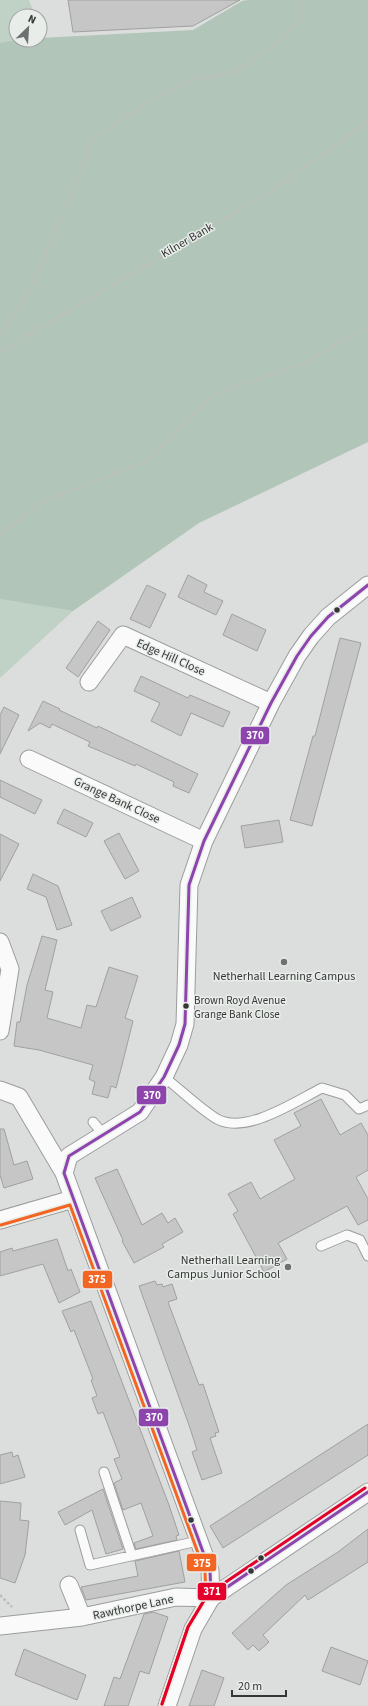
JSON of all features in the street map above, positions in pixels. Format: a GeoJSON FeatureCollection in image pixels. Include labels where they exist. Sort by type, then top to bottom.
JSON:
{"type":"FeatureCollection","features":[{"type":"Feature","properties":{"kind":"street"},"geometry":{"type":"LineString","coordinates":[[64,1173],[70,1156],[140,1112],[164,1077],[179,1045],[185,1024],[189,885],[204,841],[271,703],[311,636],[328,617],[368,585]]}},
{"type":"Feature","properties":{"kind":"street","name":"Edge Hill Close"},"geometry":{"type":"LineString","coordinates":[[89,682],[123,636],[271,703]]}},
{"type":"Feature","properties":{"kind":"street","name":"Grange Bank Close"},"geometry":{"type":"LineString","coordinates":[[29,759],[204,841]]}},
{"type":"Feature","properties":{"kind":"street"},"geometry":{"type":"LineString","coordinates":[[0,942],[10,969],[0,1031]]}},
{"type":"Feature","properties":{"kind":"street"},"geometry":{"type":"LineString","coordinates":[[0,1090],[19,1097],[64,1173],[210,1571],[212,1598]]}},
{"type":"Feature","properties":{"kind":"street"},"geometry":{"type":"LineString","coordinates":[[0,1220],[73,1199]]}},
{"type":"Feature","properties":{"kind":"street"},"geometry":{"type":"LineString","coordinates":[[167,1706],[193,1629],[212,1598],[368,1492]]}},
{"type":"Feature","properties":{"kind":"street","name":"Rawthorpe Lane"},"geometry":{"type":"LineString","coordinates":[[70,1585],[82,1617]]}},
{"type":"Feature","properties":{"kind":"street","name":"Rawthorpe Lane"},"geometry":{"type":"LineString","coordinates":[[0,1626],[82,1617],[176,1597],[212,1598]]}},
{"type":"Feature","properties":{"kind":"lane"},"geometry":{"type":"LineString","coordinates":[[164,1077],[218,1119],[240,1124],[263,1117],[322,1088],[345,1095],[359,1109],[368,1105]]}},
{"type":"Feature","properties":{"kind":"lane"},"geometry":{"type":"LineString","coordinates":[[93,1122],[104,1135]]}},
{"type":"Feature","properties":{"kind":"lane"},"geometry":{"type":"LineString","coordinates":[[321,1246],[347,1235],[360,1240],[368,1256]]}},
{"type":"Feature","properties":{"kind":"lane"},"geometry":{"type":"LineString","coordinates":[[104,1472],[132,1556]]}},
{"type":"Feature","properties":{"kind":"lane"},"geometry":{"type":"LineString","coordinates":[[80,1530],[90,1566],[198,1541]]}},
{"type":"Feature","properties":{"kind":"path"},"geometry":{"type":"LineString","coordinates":[[0,332],[21,308],[58,226],[92,141],[135,110],[196,78],[216,77],[238,70],[273,46],[300,21],[298,0]]}},
{"type":"Feature","properties":{"kind":"path","name":"Kilner Bank"},"geometry":{"type":"LineString","coordinates":[[0,352],[266,194],[338,144],[368,120]]}},
{"type":"Feature","properties":{"kind":"path"},"geometry":{"type":"LineString","coordinates":[[0,534],[42,502],[150,460],[214,394],[305,363],[368,326]]}},
{"type":"Feature","properties":{"kind":"green space"},"geometry":{"type":"Polygon","coordinates":[[[0,0],[29,0],[32,8],[8,8],[8,43],[0,44],[0,0]]]}},
{"type":"Feature","properties":{"kind":"green space"},"geometry":{"type":"Polygon","coordinates":[[[368,0],[368,442],[199,523],[73,611],[0,599],[0,43],[8,42],[8,48],[48,48],[48,38],[193,30],[242,1],[368,0]]]}},
{"type":"Feature","properties":{"kind":"green space"},"geometry":{"type":"Polygon","coordinates":[[[0,599],[73,611],[0,678],[0,599]]]}},
{"type":"Feature","properties":{"kind":"building"},"geometry":{"type":"Polygon","coordinates":[[[68,0],[240,0],[193,26],[73,32],[68,0]]]}},
{"type":"Feature","properties":{"kind":"building"},"geometry":{"type":"Polygon","coordinates":[[[188,575],[207,585],[204,592],[223,601],[216,615],[178,597],[188,575]]]}},
{"type":"Feature","properties":{"kind":"building"},"geometry":{"type":"Polygon","coordinates":[[[147,585],[166,594],[150,628],[130,619],[147,585]]]}},
{"type":"Feature","properties":{"kind":"building"},"geometry":{"type":"Polygon","coordinates":[[[232,614],[266,630],[257,651],[223,635],[232,614]]]}},
{"type":"Feature","properties":{"kind":"building"},"geometry":{"type":"Polygon","coordinates":[[[98,621],[110,630],[78,677],[66,668],[98,621]]]}},
{"type":"Feature","properties":{"kind":"building"},"geometry":{"type":"Polygon","coordinates":[[[340,638],[361,643],[312,826],[290,820],[313,736],[315,736],[340,638]]]}},
{"type":"Feature","properties":{"kind":"building"},"geometry":{"type":"Polygon","coordinates":[[[141,676],[188,698],[190,695],[230,712],[223,727],[191,713],[181,736],[151,721],[160,703],[134,691],[141,676]]]}},
{"type":"Feature","properties":{"kind":"building"},"geometry":{"type":"Polygon","coordinates":[[[43,701],[97,728],[98,726],[198,774],[189,793],[173,786],[174,782],[136,764],[135,766],[88,746],[90,742],[52,724],[50,728],[40,723],[28,731],[43,701]]]}},
{"type":"Feature","properties":{"kind":"building"},"geometry":{"type":"Polygon","coordinates":[[[4,707],[19,715],[0,754],[0,715],[4,707]]]}},
{"type":"Feature","properties":{"kind":"building"},"geometry":{"type":"Polygon","coordinates":[[[0,780],[42,800],[35,814],[0,797],[0,780]]]}},
{"type":"Feature","properties":{"kind":"building"},"geometry":{"type":"Polygon","coordinates":[[[64,809],[93,823],[86,837],[57,823],[64,809]]]}},
{"type":"Feature","properties":{"kind":"building"},"geometry":{"type":"Polygon","coordinates":[[[279,820],[283,842],[245,848],[241,826],[279,820]]]}},
{"type":"Feature","properties":{"kind":"building"},"geometry":{"type":"Polygon","coordinates":[[[119,833],[139,871],[125,879],[104,841],[119,833]]]}},
{"type":"Feature","properties":{"kind":"building"},"geometry":{"type":"Polygon","coordinates":[[[0,834],[19,844],[0,881],[0,834]]]}},
{"type":"Feature","properties":{"kind":"building"},"geometry":{"type":"Polygon","coordinates":[[[33,874],[58,886],[72,925],[57,930],[46,897],[27,889],[33,874]]]}},
{"type":"Feature","properties":{"kind":"building"},"geometry":{"type":"Polygon","coordinates":[[[132,897],[141,917],[111,931],[101,911],[132,897]]]}},
{"type":"Feature","properties":{"kind":"building"},"geometry":{"type":"Polygon","coordinates":[[[42,936],[57,940],[45,990],[53,992],[47,1018],[81,1028],[87,1005],[96,1007],[109,967],[138,976],[125,1018],[133,1021],[116,1088],[111,1086],[108,1098],[92,1094],[95,1082],[89,1079],[93,1065],[39,1050],[14,1046],[17,1022],[20,1022],[27,985],[42,936]]]}},
{"type":"Feature","properties":{"kind":"building"},"geometry":{"type":"Polygon","coordinates":[[[321,1099],[340,1135],[361,1123],[368,1135],[368,1170],[356,1177],[368,1199],[368,1220],[358,1225],[347,1206],[278,1243],[287,1259],[264,1272],[233,1214],[238,1211],[228,1194],[251,1182],[260,1199],[295,1179],[274,1140],[301,1126],[294,1113],[321,1099]]]}},
{"type":"Feature","properties":{"kind":"building"},"geometry":{"type":"Polygon","coordinates":[[[0,1129],[4,1129],[14,1165],[27,1161],[33,1179],[4,1188],[0,1175],[0,1129]]]}},
{"type":"Feature","properties":{"kind":"building"},"geometry":{"type":"Polygon","coordinates":[[[117,1169],[142,1225],[162,1213],[168,1223],[175,1218],[183,1232],[162,1244],[164,1247],[134,1263],[122,1241],[123,1240],[95,1178],[117,1169]]]}},
{"type":"Feature","properties":{"kind":"building"},"geometry":{"type":"Polygon","coordinates":[[[57,1239],[68,1271],[71,1269],[80,1292],[59,1303],[43,1264],[0,1276],[0,1252],[12,1248],[13,1251],[57,1239]]]}},
{"type":"Feature","properties":{"kind":"building"},"geometry":{"type":"Polygon","coordinates":[[[155,1281],[157,1285],[162,1284],[163,1287],[172,1284],[177,1299],[168,1302],[199,1385],[203,1384],[219,1432],[215,1433],[216,1436],[210,1438],[222,1473],[202,1480],[192,1452],[197,1450],[190,1428],[139,1286],[155,1281]]]}},
{"type":"Feature","properties":{"kind":"building"},"geometry":{"type":"Polygon","coordinates":[[[91,1301],[169,1505],[179,1535],[176,1536],[177,1540],[136,1549],[134,1543],[153,1536],[141,1503],[123,1510],[114,1483],[122,1479],[114,1459],[120,1457],[103,1412],[98,1414],[92,1398],[97,1396],[91,1380],[93,1379],[74,1330],[71,1332],[62,1311],[91,1301]]]}},
{"type":"Feature","properties":{"kind":"building"},"geometry":{"type":"Polygon","coordinates":[[[368,1424],[368,1455],[223,1548],[210,1526],[368,1424]]]}},
{"type":"Feature","properties":{"kind":"building"},"geometry":{"type":"Polygon","coordinates":[[[12,1452],[13,1457],[18,1455],[25,1477],[0,1484],[0,1455],[12,1452]]]}},
{"type":"Feature","properties":{"kind":"building"},"geometry":{"type":"Polygon","coordinates":[[[103,1489],[123,1549],[106,1554],[92,1510],[65,1525],[58,1512],[103,1489]]]}},
{"type":"Feature","properties":{"kind":"building"},"geometry":{"type":"Polygon","coordinates":[[[0,1501],[21,1503],[20,1520],[29,1521],[25,1555],[15,1583],[0,1578],[0,1501]]]}},
{"type":"Feature","properties":{"kind":"building"},"geometry":{"type":"Polygon","coordinates":[[[368,1529],[368,1562],[308,1600],[305,1595],[263,1635],[269,1642],[259,1651],[253,1645],[248,1650],[232,1633],[286,1585],[338,1552],[368,1529]]]}},
{"type":"Feature","properties":{"kind":"building"},"geometry":{"type":"Polygon","coordinates":[[[179,1551],[185,1582],[86,1600],[81,1587],[138,1576],[135,1561],[179,1551]]]}},
{"type":"Feature","properties":{"kind":"building"},"geometry":{"type":"Polygon","coordinates":[[[153,1612],[168,1617],[149,1674],[140,1671],[128,1706],[104,1706],[114,1677],[120,1679],[144,1614],[153,1612]]]}},
{"type":"Feature","properties":{"kind":"building"},"geometry":{"type":"Polygon","coordinates":[[[331,1647],[368,1661],[360,1685],[322,1671],[331,1647]]]}},
{"type":"Feature","properties":{"kind":"building"},"geometry":{"type":"Polygon","coordinates":[[[24,1649],[86,1675],[77,1700],[15,1675],[24,1649]]]}},
{"type":"Feature","properties":{"kind":"building"},"geometry":{"type":"Polygon","coordinates":[[[202,1670],[224,1678],[214,1706],[189,1706],[202,1670]]]}},
{"type":"Feature","properties":{"kind":"transit line","name":"370"},"geometry":{"type":"LineString","coordinates":[[211,1598],[210,1571],[64,1173],[69,1156],[140,1112],[164,1077],[179,1045],[185,1024],[189,885],[204,841],[271,703],[297,656],[311,636],[328,617],[368,585]]}},
{"type":"Feature","properties":{"kind":"transit line","name":"375"},"geometry":{"type":"LineString","coordinates":[[1,1225],[70,1205],[205,1572],[206,1597],[188,1627],[162,1704]]}},
{"type":"Feature","properties":{"kind":"transit line","name":"371"},"geometry":{"type":"LineString","coordinates":[[162,1704],[188,1627],[208,1594],[365,1488]]}},
{"type":"Feature","properties":{"kind":"transit line","name":"370"},"geometry":{"type":"LineString","coordinates":[[211,1598],[368,1492]]}},
{"type":"Feature","properties":{"kind":"place","name":"Netherhall Learning Campus"},"geometry":{"type":"Point","coordinates":[284,962]}},
{"type":"Feature","properties":{"kind":"place","name":"Brown Royd Avenue Grange Bank Close"},"geometry":{"type":"Point","coordinates":[186,1006]}},
{"type":"Feature","properties":{"kind":"place","name":"Netherhall Learning Campus Junior School"},"geometry":{"type":"Point","coordinates":[288,1267]}}]}
